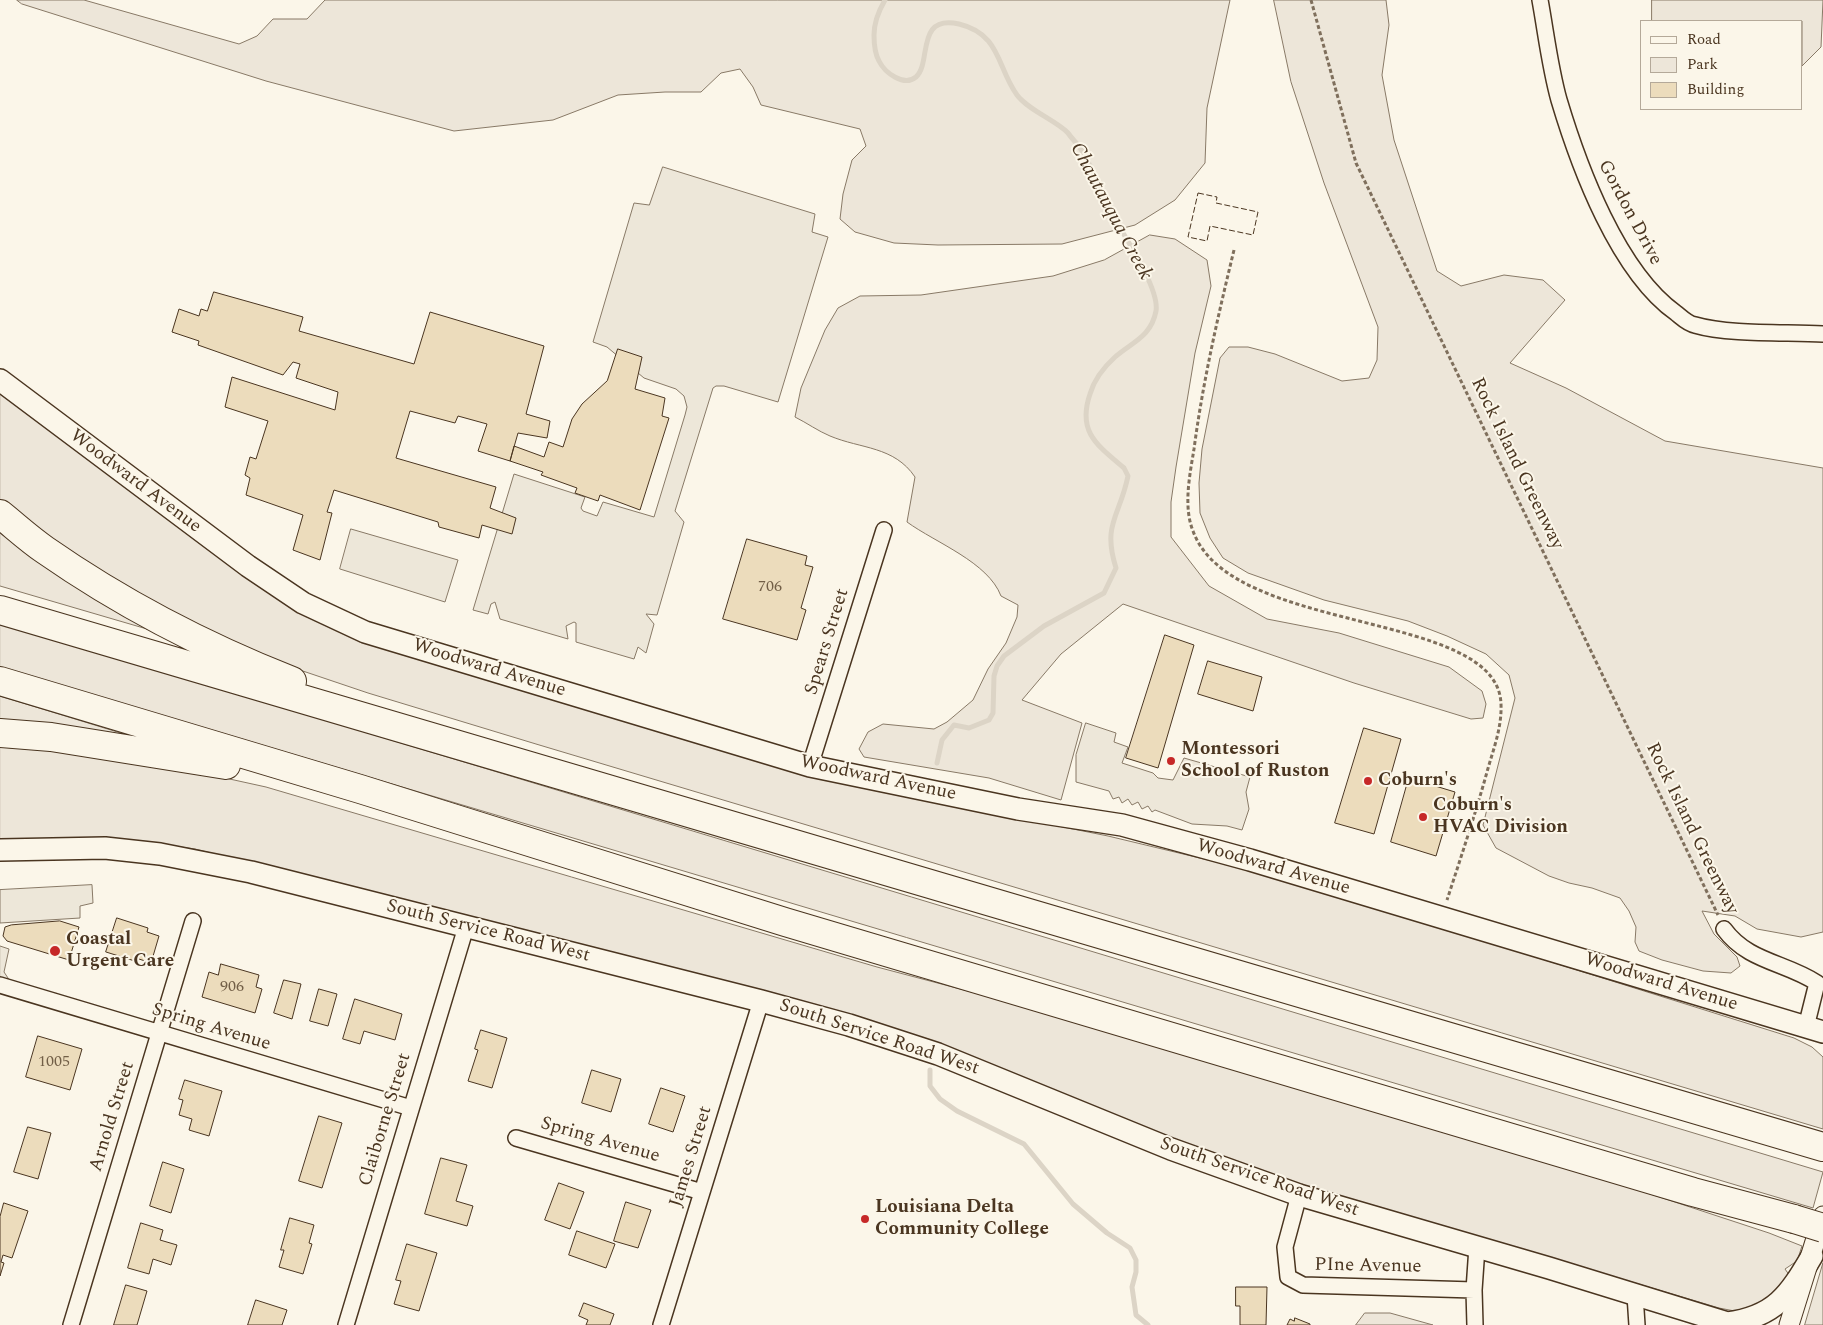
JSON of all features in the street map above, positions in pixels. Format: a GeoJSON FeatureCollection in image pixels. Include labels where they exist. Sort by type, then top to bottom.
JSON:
{"type":"FeatureCollection","features":[{"type":"Feature","properties":{"kind":"highway"},"geometry":{"type":"LineString","coordinates":[[0,514],[43,549],[109,592],[198,639],[280,676],[447,742]]}},
{"type":"Feature","properties":{"kind":"highway"},"geometry":{"type":"LineString","coordinates":[[0,610],[1822,1147]]}},
{"type":"Feature","properties":{"kind":"highway"},"geometry":{"type":"LineString","coordinates":[[0,681],[360,789],[795,925],[1693,1192],[1823,1228]]}},
{"type":"Feature","properties":{"kind":"highway"},"geometry":{"type":"LineString","coordinates":[[0,733],[51,737],[138,750],[360,789]]}},
{"type":"Feature","properties":{"kind":"main road","name":"Woodward Avenue"},"geometry":{"type":"LineString","coordinates":[[0,380],[248,566],[303,603],[365,632],[810,766],[1018,809],[1122,825],[1250,860],[1814,1029]]}},
{"type":"Feature","properties":{"kind":"main road","name":"South Service Road West"},"geometry":{"type":"LineString","coordinates":[[0,850],[105,848],[160,854],[251,872],[849,1025],[938,1054],[1171,1149],[1299,1195],[1731,1324]]}},
{"type":"Feature","properties":{"kind":"main road"},"geometry":{"type":"LineString","coordinates":[[1814,1029],[1823,1041]]}},
{"type":"Feature","properties":{"kind":"main road"},"geometry":{"type":"LineString","coordinates":[[1731,1324],[1760,1316],[1778,1304],[1797,1281],[1812,1256]]}},
{"type":"Feature","properties":{"kind":"street","name":"Gordon Drive"},"geometry":{"type":"LineString","coordinates":[[1540,0],[1559,99],[1583,172],[1619,244],[1642,281],[1668,307],[1693,325],[1723,329],[1823,334]]}},
{"type":"Feature","properties":{"kind":"street","name":"Spears Street"},"geometry":{"type":"LineString","coordinates":[[810,766],[884,530]]}},
{"type":"Feature","properties":{"kind":"street","name":"Arnold Street"},"geometry":{"type":"LineString","coordinates":[[71,1325],[193,921]]}},
{"type":"Feature","properties":{"kind":"street","name":"Claiborne Street"},"geometry":{"type":"LineString","coordinates":[[346,1325],[466,927]]}},
{"type":"Feature","properties":{"kind":"street"},"geometry":{"type":"LineString","coordinates":[[1724,930],[1732,940],[1751,955],[1802,973],[1817,983],[1814,1029]]}},
{"type":"Feature","properties":{"kind":"street","name":"Spring Avenue"},"geometry":{"type":"LineString","coordinates":[[0,986],[411,1108]]}},
{"type":"Feature","properties":{"kind":"street","name":"James Street"},"geometry":{"type":"LineString","coordinates":[[661,1325],[761,1001]]}},
{"type":"Feature","properties":{"kind":"street","name":"Spring Avenue"},"geometry":{"type":"LineString","coordinates":[[516,1138],[702,1192]]}},
{"type":"Feature","properties":{"kind":"street","name":"PIne Avenue"},"geometry":{"type":"LineString","coordinates":[[1299,1195],[1285,1247],[1288,1277],[1303,1285],[1474,1290]]}},
{"type":"Feature","properties":{"kind":"street"},"geometry":{"type":"LineString","coordinates":[[1789,1325],[1823,1216]]}},
{"type":"Feature","properties":{"kind":"street"},"geometry":{"type":"LineString","coordinates":[[1475,1325],[1474,1290],[1477,1247]]}},
{"type":"Feature","properties":{"kind":"street"},"geometry":{"type":"LineString","coordinates":[[1635,1295],[1637,1325]]}},
{"type":"Feature","properties":{"kind":"path","name":"Rock Island Greenway"},"geometry":{"type":"LineString","coordinates":[[1311,0],[1356,163],[1724,930]]}},
{"type":"Feature","properties":{"kind":"path"},"geometry":{"type":"LineString","coordinates":[[1234,250],[1206,369],[1195,437],[1188,498],[1192,530],[1206,554],[1223,571],[1240,581],[1289,601],[1449,648],[1476,662],[1494,680],[1501,702],[1498,736],[1470,834],[1441,917]]}},
{"type":"Feature","properties":{"kind":"green space"},"geometry":{"type":"Polygon","coordinates":[[[17,0],[84,0],[239,44],[257,36],[273,19],[307,19],[325,0],[1230,0],[1207,108],[1205,163],[1175,200],[1135,225],[1062,244],[938,245],[894,243],[855,232],[840,219],[843,194],[852,160],[866,146],[860,129],[761,105],[753,87],[740,69],[721,73],[701,92],[618,95],[553,120],[454,131],[266,81],[22,4],[17,0]]]}},
{"type":"Feature","properties":{"kind":"green space"},"geometry":{"type":"Polygon","coordinates":[[[1274,0],[1386,0],[1389,25],[1382,75],[1394,140],[1437,271],[1461,286],[1504,275],[1543,280],[1565,300],[1510,363],[1566,388],[1665,441],[1823,468],[1823,932],[1801,937],[1757,929],[1735,916],[1702,911],[1714,934],[1737,957],[1740,966],[1731,973],[1703,971],[1662,960],[1639,951],[1635,942],[1636,927],[1629,911],[1620,898],[1549,876],[1496,848],[1483,825],[1515,698],[1509,675],[1486,654],[1447,636],[1408,621],[1324,600],[1248,573],[1223,558],[1210,538],[1200,513],[1199,483],[1202,449],[1220,358],[1229,347],[1248,347],[1275,354],[1342,381],[1369,378],[1377,360],[1378,327],[1324,183],[1291,82],[1274,0]]]}},
{"type":"Feature","properties":{"kind":"green space"},"geometry":{"type":"Polygon","coordinates":[[[1652,0],[1823,0],[1821,47],[1803,65],[1803,20],[1652,20],[1652,0]]]}},
{"type":"Feature","properties":{"kind":"green space"},"geometry":{"type":"Polygon","coordinates":[[[1150,235],[1175,239],[1207,260],[1211,286],[1195,353],[1176,467],[1171,502],[1171,537],[1209,586],[1267,619],[1339,633],[1449,667],[1482,691],[1486,704],[1483,718],[1471,719],[1354,683],[1123,604],[1061,654],[1022,700],[1082,723],[1061,800],[989,778],[864,757],[859,749],[868,732],[883,724],[934,729],[947,722],[973,700],[988,669],[1006,643],[1017,617],[1018,605],[1001,596],[985,573],[973,563],[907,522],[915,477],[907,467],[887,454],[830,436],[795,417],[801,388],[825,330],[838,308],[860,296],[921,295],[1053,276],[1104,260],[1150,235]]]}},
{"type":"Feature","properties":{"kind":"green space"},"geometry":{"type":"Polygon","coordinates":[[[0,388],[298,608],[848,784],[1108,836],[1254,871],[1392,912],[1794,1038],[1812,1047],[1823,1057],[1823,1129],[536,744],[368,693],[285,665],[233,643],[117,583],[0,502],[0,388]]]}},
{"type":"Feature","properties":{"kind":"green space"},"geometry":{"type":"Polygon","coordinates":[[[0,532],[147,629],[0,586],[0,532]]]}},
{"type":"Feature","properties":{"kind":"green space"},"geometry":{"type":"Polygon","coordinates":[[[0,622],[1823,1172],[1813,1208],[0,667],[0,622]]]}},
{"type":"Feature","properties":{"kind":"green space"},"geometry":{"type":"Polygon","coordinates":[[[0,696],[124,734],[122,738],[0,728],[0,696]]]}},
{"type":"Feature","properties":{"kind":"green space"},"geometry":{"type":"Polygon","coordinates":[[[0,747],[69,752],[175,767],[266,787],[877,967],[1017,1004],[1617,1183],[1769,1233],[1802,1246],[1797,1261],[1785,1269],[1792,1279],[1782,1292],[1745,1313],[1719,1308],[1437,1224],[1432,1226],[1202,1153],[918,1037],[871,1021],[793,999],[195,849],[159,844],[0,840],[0,747]]]}},
{"type":"Feature","properties":{"kind":"green space"},"geometry":{"type":"Polygon","coordinates":[[[1823,1263],[1823,1325],[1805,1325],[1823,1263]]]}},
{"type":"Feature","properties":{"kind":"green space"},"geometry":{"type":"Polygon","coordinates":[[[1365,1313],[1390,1313],[1433,1325],[1356,1325],[1365,1313]]]}},
{"type":"Feature","properties":{"kind":"shaded area"},"geometry":{"type":"Polygon","coordinates":[[[663,167],[815,214],[812,232],[828,237],[778,402],[724,386],[713,388],[675,511],[684,522],[657,615],[646,614],[654,624],[646,653],[638,647],[634,659],[576,642],[576,623],[574,622],[566,626],[568,639],[500,619],[495,602],[491,604],[488,614],[473,610],[514,474],[585,497],[581,508],[583,511],[597,516],[603,502],[654,517],[687,407],[684,396],[676,389],[644,378],[607,347],[593,342],[634,203],[649,205],[663,167]]]}},
{"type":"Feature","properties":{"kind":"shaded area"},"geometry":{"type":"Polygon","coordinates":[[[351,529],[458,560],[445,602],[340,569],[351,529]]]}},
{"type":"Feature","properties":{"kind":"shaded area"},"geometry":{"type":"Polygon","coordinates":[[[1086,723],[1116,733],[1114,742],[1128,747],[1122,763],[1153,773],[1158,778],[1173,780],[1184,758],[1250,777],[1246,792],[1249,809],[1242,830],[1227,826],[1192,824],[1155,810],[1152,812],[1148,806],[1142,809],[1138,802],[1132,805],[1128,799],[1122,803],[1119,797],[1113,799],[1109,791],[1076,782],[1076,755],[1086,723]]]}},
{"type":"Feature","properties":{"kind":"shaded area"},"geometry":{"type":"Polygon","coordinates":[[[92,885],[93,903],[80,906],[80,918],[0,923],[0,890],[92,885]]]}},
{"type":"Feature","properties":{"kind":"shaded area"},"geometry":{"type":"Polygon","coordinates":[[[0,946],[9,949],[4,972],[10,981],[0,978],[0,946]]]}},
{"type":"Feature","properties":{"kind":"building"},"geometry":{"type":"Polygon","coordinates":[[[214,292],[303,317],[299,331],[414,364],[430,312],[544,346],[526,414],[550,421],[547,438],[518,433],[510,461],[478,451],[487,424],[458,416],[455,423],[410,411],[396,458],[496,487],[490,508],[516,518],[512,534],[482,525],[479,538],[439,527],[438,522],[334,490],[327,512],[332,513],[320,560],[293,550],[303,515],[246,495],[250,478],[245,475],[250,457],[256,459],[268,421],[225,407],[232,377],[335,410],[338,392],[296,378],[300,364],[293,362],[283,375],[198,345],[199,341],[172,332],[179,309],[199,316],[201,309],[207,311],[214,292]]]}},
{"type":"Feature","properties":{"kind":"building"},"geometry":{"type":"Polygon","coordinates":[[[618,349],[642,357],[635,389],[665,398],[662,416],[669,418],[640,510],[600,495],[598,501],[575,493],[577,488],[541,475],[543,472],[510,461],[514,446],[544,457],[549,442],[563,447],[572,419],[582,404],[607,381],[618,349]]]}},
{"type":"Feature","properties":{"kind":"building"},"geometry":{"type":"Polygon","coordinates":[[[747,539],[807,556],[805,565],[813,567],[801,608],[806,610],[797,640],[723,619],[747,539]]]}},
{"type":"Feature","properties":{"kind":"building"},"geometry":{"type":"Polygon","coordinates":[[[1165,635],[1194,645],[1158,768],[1126,758],[1165,635]]]}},
{"type":"Feature","properties":{"kind":"building"},"geometry":{"type":"Polygon","coordinates":[[[1208,661],[1262,677],[1253,711],[1198,694],[1208,661]]]}},
{"type":"Feature","properties":{"kind":"building","name":"Coburn's"},"geometry":{"type":"Polygon","coordinates":[[[1364,728],[1401,739],[1374,834],[1335,823],[1364,728]]]}},
{"type":"Feature","properties":{"kind":"building","name":"Coburn's HVAC Division"},"geometry":{"type":"Polygon","coordinates":[[[1409,778],[1455,792],[1436,856],[1391,842],[1409,778]]]}},
{"type":"Feature","properties":{"kind":"building"},"geometry":{"type":"Polygon","coordinates":[[[117,918],[148,928],[147,932],[159,936],[151,963],[139,959],[138,962],[106,952],[117,918]]]}},
{"type":"Feature","properties":{"kind":"building","name":"Coastal Urgent Care"},"geometry":{"type":"Polygon","coordinates":[[[60,921],[79,927],[69,960],[7,941],[3,936],[5,927],[11,925],[60,921]]]}},
{"type":"Feature","properties":{"kind":"building"},"geometry":{"type":"Polygon","coordinates":[[[221,964],[259,975],[256,987],[262,989],[255,1013],[202,997],[209,972],[218,975],[221,964]]]}},
{"type":"Feature","properties":{"kind":"building"},"geometry":{"type":"Polygon","coordinates":[[[284,980],[301,984],[292,1019],[274,1013],[284,980]]]}},
{"type":"Feature","properties":{"kind":"building"},"geometry":{"type":"Polygon","coordinates":[[[319,989],[337,994],[328,1026],[310,1021],[319,989]]]}},
{"type":"Feature","properties":{"kind":"building"},"geometry":{"type":"Polygon","coordinates":[[[355,999],[402,1014],[395,1040],[364,1031],[360,1044],[343,1039],[355,999]]]}},
{"type":"Feature","properties":{"kind":"building"},"geometry":{"type":"Polygon","coordinates":[[[481,1030],[507,1038],[492,1088],[468,1081],[478,1050],[475,1049],[481,1030]]]}},
{"type":"Feature","properties":{"kind":"building"},"geometry":{"type":"Polygon","coordinates":[[[38,1036],[82,1049],[70,1090],[26,1077],[38,1036]]]}},
{"type":"Feature","properties":{"kind":"building"},"geometry":{"type":"Polygon","coordinates":[[[592,1070],[621,1079],[611,1112],[582,1103],[592,1070]]]}},
{"type":"Feature","properties":{"kind":"building"},"geometry":{"type":"Polygon","coordinates":[[[185,1080],[222,1091],[209,1136],[189,1130],[192,1119],[179,1115],[183,1100],[179,1099],[185,1080]]]}},
{"type":"Feature","properties":{"kind":"building"},"geometry":{"type":"Polygon","coordinates":[[[661,1088],[685,1096],[673,1132],[649,1124],[661,1088]]]}},
{"type":"Feature","properties":{"kind":"building"},"geometry":{"type":"Polygon","coordinates":[[[319,1116],[342,1123],[322,1188],[299,1181],[319,1116]]]}},
{"type":"Feature","properties":{"kind":"building"},"geometry":{"type":"Polygon","coordinates":[[[28,1127],[51,1133],[38,1179],[14,1172],[28,1127]]]}},
{"type":"Feature","properties":{"kind":"building"},"geometry":{"type":"Polygon","coordinates":[[[441,1158],[467,1165],[456,1201],[473,1206],[467,1226],[425,1214],[441,1158]]]}},
{"type":"Feature","properties":{"kind":"building"},"geometry":{"type":"Polygon","coordinates":[[[163,1162],[184,1169],[171,1213],[150,1206],[163,1162]]]}},
{"type":"Feature","properties":{"kind":"building"},"geometry":{"type":"Polygon","coordinates":[[[559,1183],[584,1192],[570,1229],[545,1220],[559,1183]]]}},
{"type":"Feature","properties":{"kind":"building"},"geometry":{"type":"Polygon","coordinates":[[[626,1202],[651,1210],[638,1248],[614,1241],[626,1202]]]}},
{"type":"Feature","properties":{"kind":"building"},"geometry":{"type":"Polygon","coordinates":[[[4,1203],[28,1211],[12,1258],[3,1255],[1,1262],[4,1263],[0,1276],[0,1217],[4,1203]]]}},
{"type":"Feature","properties":{"kind":"building"},"geometry":{"type":"Polygon","coordinates":[[[290,1218],[314,1225],[309,1243],[312,1244],[303,1274],[279,1267],[284,1250],[281,1250],[290,1218]]]}},
{"type":"Feature","properties":{"kind":"building"},"geometry":{"type":"Polygon","coordinates":[[[141,1223],[163,1230],[160,1240],[177,1245],[171,1265],[153,1259],[149,1274],[128,1268],[141,1223]]]}},
{"type":"Feature","properties":{"kind":"building"},"geometry":{"type":"Polygon","coordinates":[[[577,1231],[615,1244],[606,1268],[569,1255],[577,1231]]]}},
{"type":"Feature","properties":{"kind":"building"},"geometry":{"type":"Polygon","coordinates":[[[407,1244],[437,1253],[419,1311],[394,1304],[401,1281],[396,1280],[407,1244]]]}},
{"type":"Feature","properties":{"kind":"building"},"geometry":{"type":"Polygon","coordinates":[[[126,1285],[147,1291],[137,1325],[114,1325],[126,1285]]]}},
{"type":"Feature","properties":{"kind":"building"},"geometry":{"type":"Polygon","coordinates":[[[1236,1287],[1267,1287],[1266,1325],[1240,1325],[1240,1306],[1236,1306],[1236,1287]]]}},
{"type":"Feature","properties":{"kind":"building"},"geometry":{"type":"Polygon","coordinates":[[[256,1300],[287,1310],[282,1325],[248,1325],[256,1300]]]}},
{"type":"Feature","properties":{"kind":"building"},"geometry":{"type":"Polygon","coordinates":[[[584,1303],[614,1314],[610,1325],[586,1325],[588,1320],[579,1316],[584,1303]]]}},
{"type":"Feature","properties":{"kind":"building"},"geometry":{"type":"Polygon","coordinates":[[[1295,1318],[1310,1325],[1287,1325],[1290,1319],[1294,1321],[1295,1318]]]}},
{"type":"Feature","properties":{"kind":"waterway","name":"Chautauqua Creek"},"geometry":{"type":"LineString","coordinates":[[885,0],[878,13],[874,38],[879,61],[895,77],[906,80],[916,77],[921,70],[930,33],[936,26],[945,23],[959,24],[973,29],[991,44],[1010,85],[1017,95],[1028,106],[1068,133],[1080,148],[1090,165],[1109,209],[1146,274],[1156,301],[1154,320],[1150,327],[1140,338],[1103,369],[1092,389],[1087,407],[1086,418],[1092,437],[1105,452],[1124,468],[1128,476],[1112,530],[1112,553],[1116,568],[1104,593],[1044,626],[1004,656],[997,666],[994,676],[993,713],[989,720],[969,728],[954,725],[942,740],[937,763]]}},
{"type":"Feature","properties":{"kind":"waterway","name":"Chautauqua Creek"},"geometry":{"type":"LineString","coordinates":[[930,1070],[930,1086],[940,1099],[957,1111],[1024,1144],[1073,1204],[1107,1233],[1130,1248],[1136,1260],[1136,1272],[1132,1287],[1136,1315],[1148,1325]]}},
{"type":"Feature","properties":{"kind":"fence"},"geometry":{"type":"LineString","coordinates":[[1198,193],[1217,197],[1216,203],[1258,212],[1253,235],[1210,226],[1207,241],[1188,237],[1198,193]]}},
{"type":"Feature","properties":{"kind":"place","name":"Montessori School of Ruston"},"geometry":{"type":"Point","coordinates":[1171,761]}},
{"type":"Feature","properties":{"kind":"place","name":"Coburn's"},"geometry":{"type":"Point","coordinates":[1368,781]}},
{"type":"Feature","properties":{"kind":"place","name":"Coburn's HVAC Division"},"geometry":{"type":"Point","coordinates":[1423,817]}},
{"type":"Feature","properties":{"kind":"place","name":"Coastal Urgent Care"},"geometry":{"type":"Point","coordinates":[55,951]}},
{"type":"Feature","properties":{"kind":"place","name":"Louisiana Delta Community College"},"geometry":{"type":"Point","coordinates":[865,1219]}}]}
